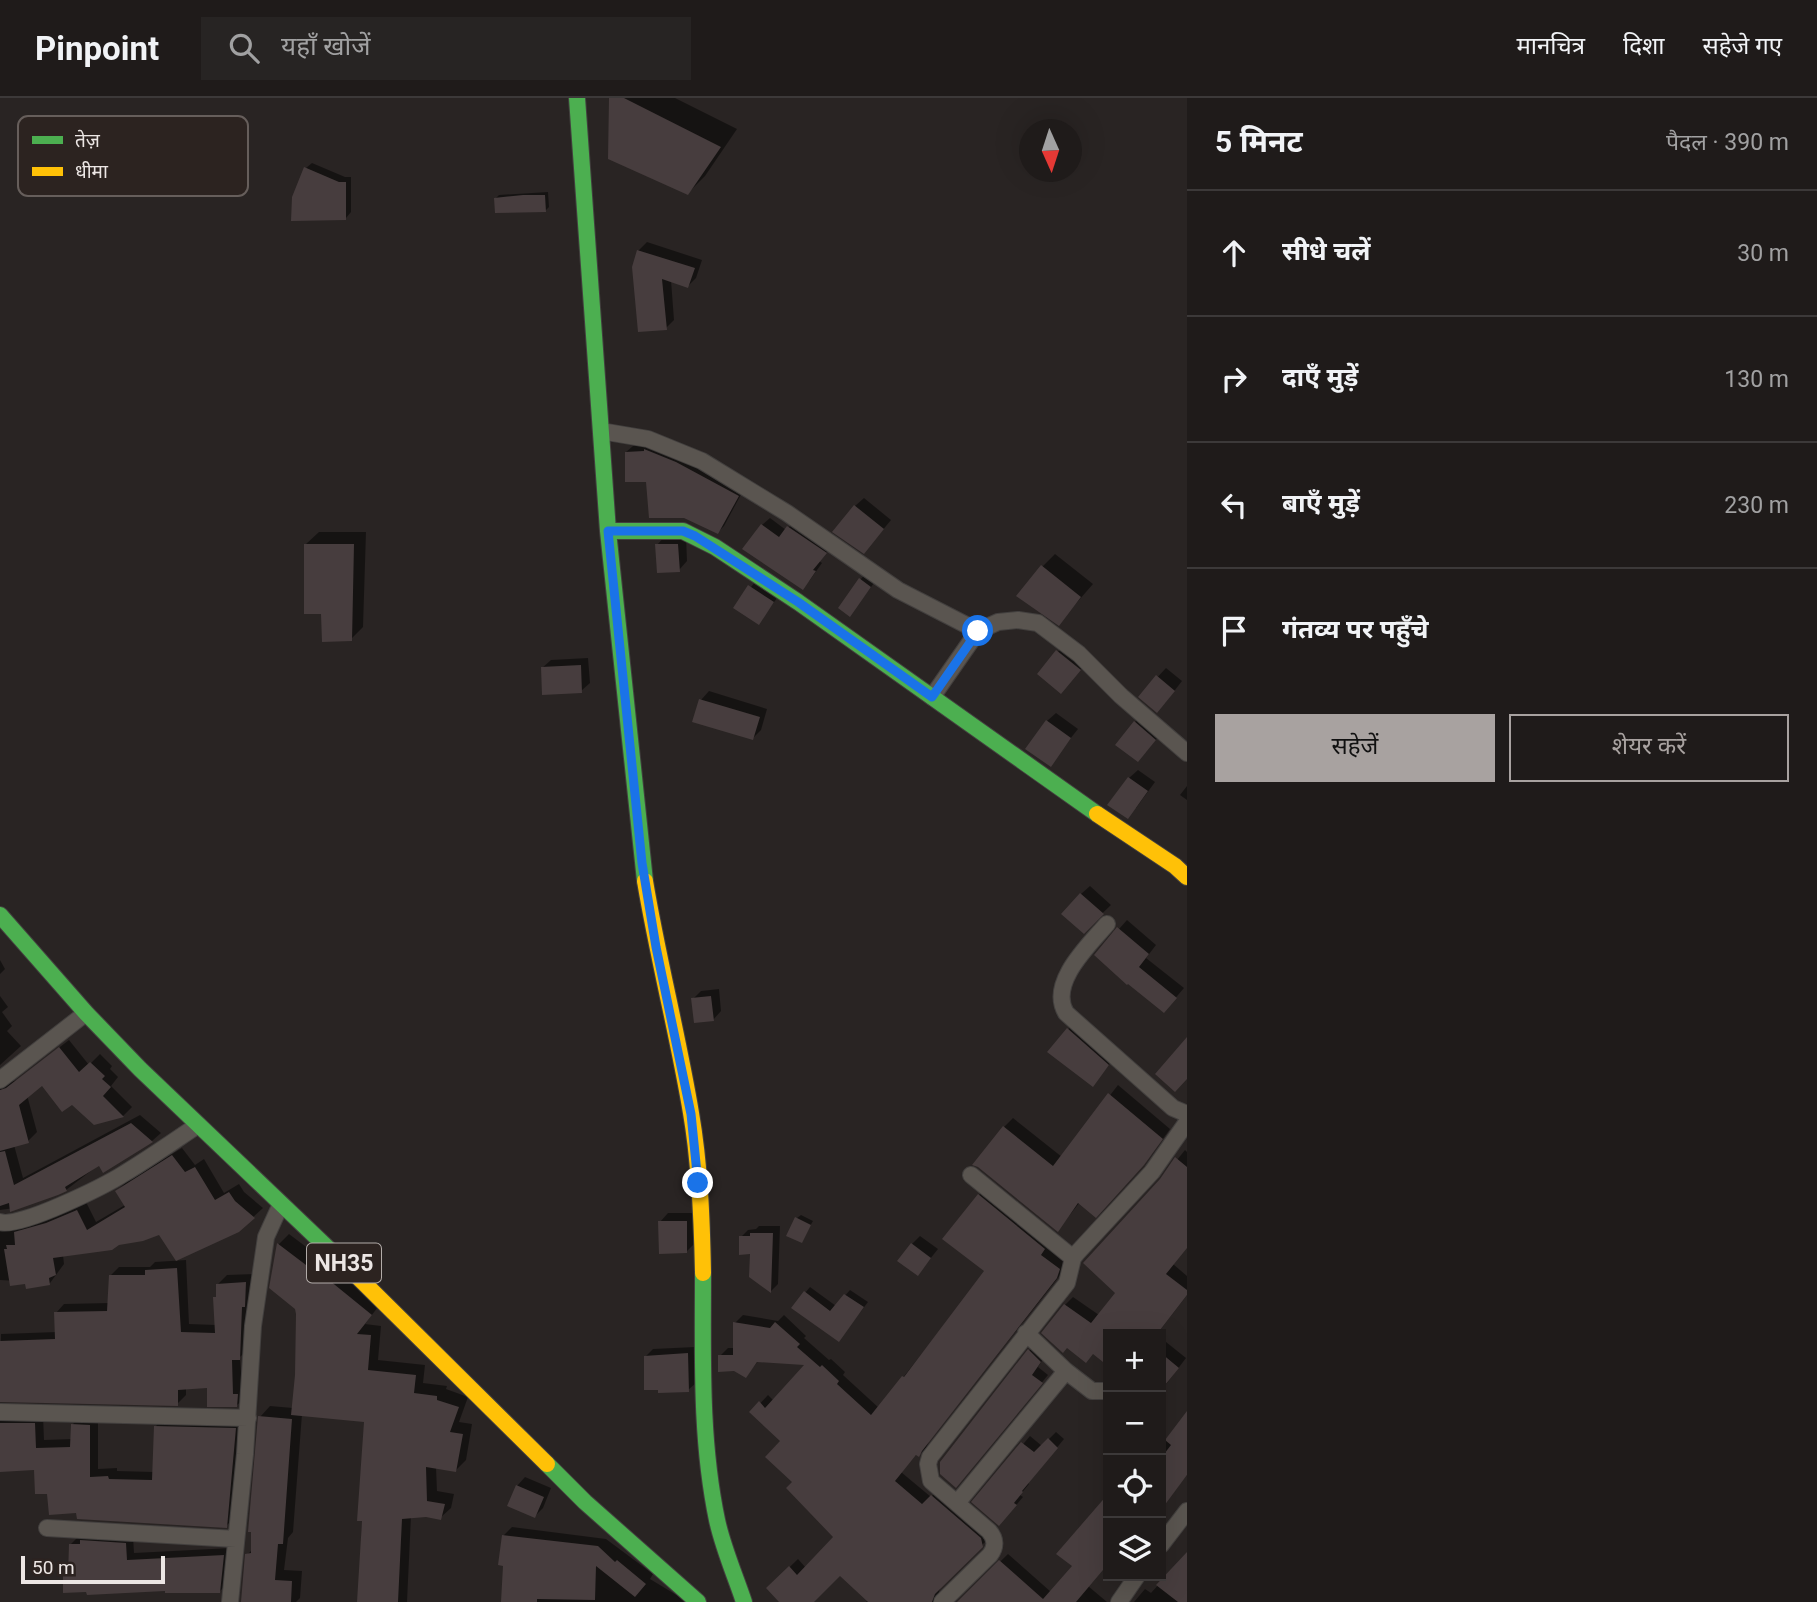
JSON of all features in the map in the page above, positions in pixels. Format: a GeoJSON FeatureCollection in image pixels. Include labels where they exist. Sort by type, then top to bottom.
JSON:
{"type":"FeatureCollection","features":[{"type":"Feature","properties":{"kind":"main road"},"geometry":{"type":"LineString","coordinates":[[577,98],[608,531],[642,863],[656,947],[691,1114],[702,1224],[704,1413],[709,1474],[718,1523],[744,1602]]}},
{"type":"Feature","properties":{"kind":"main road"},"geometry":{"type":"LineString","coordinates":[[608,531],[683,531],[695,536],[798,602],[1187,877]]}},
{"type":"Feature","properties":{"kind":"main road","name":"NH35"},"geometry":{"type":"LineString","coordinates":[[0,915],[86,1013],[140,1069],[352,1271],[683,1596],[698,1602]]}},
{"type":"Feature","properties":{"kind":"street"},"geometry":{"type":"LineString","coordinates":[[601,431],[648,439],[702,461],[787,513],[898,590],[978,631]]}},
{"type":"Feature","properties":{"kind":"street"},"geometry":{"type":"LineString","coordinates":[[932,697],[978,631],[998,622],[1018,620],[1038,623],[1079,654],[1121,696],[1187,753]]}},
{"type":"Feature","properties":{"kind":"street"},"geometry":{"type":"LineString","coordinates":[[1107,924],[1073,964],[1067,975],[1062,1006],[1066,1013],[1174,1108],[1187,1114]]}},
{"type":"Feature","properties":{"kind":"street"},"geometry":{"type":"LineString","coordinates":[[0,1080],[86,1013]]}},
{"type":"Feature","properties":{"kind":"street"},"geometry":{"type":"LineString","coordinates":[[942,1602],[994,1550],[993,1536],[931,1481],[928,1473],[930,1457],[1067,1283],[1073,1258],[1152,1172],[1187,1122]]}},
{"type":"Feature","properties":{"kind":"street"},"geometry":{"type":"LineString","coordinates":[[0,1222],[12,1223],[42,1213],[105,1184],[198,1125]]}},
{"type":"Feature","properties":{"kind":"street"},"geometry":{"type":"LineString","coordinates":[[971,1175],[1073,1258]]}},
{"type":"Feature","properties":{"kind":"street"},"geometry":{"type":"LineString","coordinates":[[230,1602],[248,1418],[253,1326],[266,1237],[281,1204]]}},
{"type":"Feature","properties":{"kind":"street"},"geometry":{"type":"LineString","coordinates":[[1026,1334],[1092,1391],[1103,1391]]}},
{"type":"Feature","properties":{"kind":"street"},"geometry":{"type":"LineString","coordinates":[[957,1503],[1066,1371]]}},
{"type":"Feature","properties":{"kind":"street"},"geometry":{"type":"LineString","coordinates":[[0,1412],[248,1418]]}},
{"type":"Feature","properties":{"kind":"street"},"geometry":{"type":"LineString","coordinates":[[1166,1538],[1187,1511]]}},
{"type":"Feature","properties":{"kind":"street"},"geometry":{"type":"LineString","coordinates":[[47,1528],[236,1539]]}},
{"type":"Feature","properties":{"kind":"street"},"geometry":{"type":"LineString","coordinates":[[1119,1602],[1134,1581]]}},
{"type":"Feature","properties":{"kind":"building"},"geometry":{"type":"Polygon","coordinates":[[[609,98],[624,98],[721,147],[688,195],[608,159],[609,98]]]}},
{"type":"Feature","properties":{"kind":"building"},"geometry":{"type":"Polygon","coordinates":[[[304,167],[339,182],[346,182],[346,220],[291,221],[292,197],[304,167]]]}},
{"type":"Feature","properties":{"kind":"building"},"geometry":{"type":"Polygon","coordinates":[[[545,195],[546,212],[495,213],[494,198],[545,195]]]}},
{"type":"Feature","properties":{"kind":"building"},"geometry":{"type":"Polygon","coordinates":[[[637,250],[695,268],[688,288],[662,279],[667,330],[638,332],[632,267],[637,250]]]}},
{"type":"Feature","properties":{"kind":"building"},"geometry":{"type":"Polygon","coordinates":[[[644,449],[676,462],[739,496],[718,534],[684,518],[649,518],[646,482],[625,482],[625,452],[644,449]]]}},
{"type":"Feature","properties":{"kind":"building"},"geometry":{"type":"Polygon","coordinates":[[[854,505],[884,529],[864,554],[832,532],[854,505]]]}},
{"type":"Feature","properties":{"kind":"building"},"geometry":{"type":"Polygon","coordinates":[[[761,524],[779,537],[787,526],[827,553],[813,570],[816,571],[803,590],[742,549],[761,524]]]}},
{"type":"Feature","properties":{"kind":"building"},"geometry":{"type":"Polygon","coordinates":[[[304,544],[354,544],[352,641],[322,642],[321,614],[304,614],[304,544]]]}},
{"type":"Feature","properties":{"kind":"building"},"geometry":{"type":"Polygon","coordinates":[[[655,544],[678,544],[680,572],[657,573],[655,544]]]}},
{"type":"Feature","properties":{"kind":"building"},"geometry":{"type":"Polygon","coordinates":[[[1041,565],[1081,597],[1059,626],[1016,596],[1041,565]]]}},
{"type":"Feature","properties":{"kind":"building"},"geometry":{"type":"Polygon","coordinates":[[[859,578],[871,587],[850,617],[838,608],[859,578]]]}},
{"type":"Feature","properties":{"kind":"building"},"geometry":{"type":"Polygon","coordinates":[[[748,585],[774,602],[759,625],[733,608],[748,585]]]}},
{"type":"Feature","properties":{"kind":"building"},"geometry":{"type":"Polygon","coordinates":[[[1056,650],[1081,670],[1061,694],[1037,674],[1056,650]]]}},
{"type":"Feature","properties":{"kind":"building"},"geometry":{"type":"Polygon","coordinates":[[[581,665],[582,693],[542,695],[541,667],[581,665]]]}},
{"type":"Feature","properties":{"kind":"building"},"geometry":{"type":"Polygon","coordinates":[[[1156,675],[1175,691],[1157,713],[1138,697],[1156,675]]]}},
{"type":"Feature","properties":{"kind":"building"},"geometry":{"type":"Polygon","coordinates":[[[699,699],[760,717],[753,740],[692,722],[699,699]]]}},
{"type":"Feature","properties":{"kind":"building"},"geometry":{"type":"Polygon","coordinates":[[[1046,720],[1071,738],[1051,767],[1025,749],[1046,720]]]}},
{"type":"Feature","properties":{"kind":"building"},"geometry":{"type":"Polygon","coordinates":[[[1134,721],[1156,740],[1138,762],[1115,745],[1134,721]]]}},
{"type":"Feature","properties":{"kind":"building"},"geometry":{"type":"Polygon","coordinates":[[[1128,777],[1148,791],[1128,819],[1107,805],[1128,777]]]}},
{"type":"Feature","properties":{"kind":"building"},"geometry":{"type":"Polygon","coordinates":[[[1080,893],[1104,914],[1084,934],[1061,914],[1080,893]]]}},
{"type":"Feature","properties":{"kind":"building"},"geometry":{"type":"Polygon","coordinates":[[[1117,927],[1149,954],[1139,967],[1177,998],[1164,1013],[1094,955],[1117,927]]]}},
{"type":"Feature","properties":{"kind":"building"},"geometry":{"type":"Polygon","coordinates":[[[711,996],[714,1021],[694,1023],[691,998],[711,996]]]}},
{"type":"Feature","properties":{"kind":"building"},"geometry":{"type":"Polygon","coordinates":[[[1067,1028],[1109,1065],[1093,1087],[1047,1052],[1067,1028]]]}},
{"type":"Feature","properties":{"kind":"building"},"geometry":{"type":"Polygon","coordinates":[[[1187,1037],[1187,1079],[1175,1092],[1155,1074],[1187,1037]]]}},
{"type":"Feature","properties":{"kind":"building"},"geometry":{"type":"Polygon","coordinates":[[[59,1047],[79,1072],[90,1062],[105,1076],[102,1079],[111,1087],[103,1096],[124,1117],[94,1125],[72,1105],[62,1112],[42,1086],[19,1105],[29,1143],[0,1151],[0,1090],[59,1047]]]}},
{"type":"Feature","properties":{"kind":"building"},"geometry":{"type":"Polygon","coordinates":[[[1108,1093],[1163,1139],[1144,1165],[1096,1218],[1078,1203],[1058,1232],[978,1167],[972,1165],[1003,1126],[1053,1166],[1108,1093]]]}},
{"type":"Feature","properties":{"kind":"building"},"geometry":{"type":"Polygon","coordinates":[[[131,1123],[153,1142],[103,1173],[99,1166],[65,1187],[67,1191],[58,1195],[10,1212],[9,1203],[0,1206],[0,1152],[5,1151],[14,1185],[131,1123]]]}},
{"type":"Feature","properties":{"kind":"building"},"geometry":{"type":"Polygon","coordinates":[[[172,1155],[185,1172],[195,1167],[215,1200],[229,1192],[235,1201],[255,1218],[239,1232],[176,1261],[159,1235],[119,1245],[112,1250],[53,1258],[56,1275],[49,1278],[50,1285],[26,1289],[25,1284],[10,1286],[4,1249],[7,1249],[6,1245],[15,1245],[14,1232],[77,1210],[87,1230],[125,1207],[115,1191],[172,1155]]]}},
{"type":"Feature","properties":{"kind":"building"},"geometry":{"type":"Polygon","coordinates":[[[1175,1157],[1187,1167],[1187,1248],[1166,1274],[1187,1290],[1187,1295],[1161,1329],[1103,1329],[1103,1362],[1093,1354],[1086,1363],[1067,1348],[1063,1353],[1041,1333],[1064,1304],[1091,1323],[1115,1293],[1083,1263],[1160,1179],[1175,1157]]]}},
{"type":"Feature","properties":{"kind":"building"},"geometry":{"type":"Polygon","coordinates":[[[978,1194],[1045,1249],[1041,1255],[1060,1269],[1057,1278],[919,1457],[916,1455],[895,1481],[922,1504],[931,1495],[981,1538],[983,1547],[935,1594],[932,1602],[868,1602],[840,1576],[814,1602],[779,1602],[766,1588],[789,1566],[797,1575],[833,1537],[786,1488],[792,1482],[765,1457],[780,1441],[749,1412],[759,1401],[765,1408],[804,1365],[757,1362],[746,1378],[734,1371],[718,1372],[718,1355],[733,1355],[733,1322],[770,1328],[775,1322],[800,1344],[797,1347],[820,1367],[822,1365],[839,1381],[837,1384],[871,1415],[902,1376],[904,1377],[984,1271],[942,1239],[978,1194]]]}},
{"type":"Feature","properties":{"kind":"building"},"geometry":{"type":"Polygon","coordinates":[[[795,1217],[811,1225],[802,1243],[786,1236],[795,1217]]]}},
{"type":"Feature","properties":{"kind":"building"},"geometry":{"type":"Polygon","coordinates":[[[658,1221],[687,1221],[687,1253],[659,1254],[658,1221]]]}},
{"type":"Feature","properties":{"kind":"building"},"geometry":{"type":"Polygon","coordinates":[[[750,1233],[773,1233],[771,1293],[749,1277],[750,1254],[739,1255],[739,1236],[750,1236],[750,1233]]]}},
{"type":"Feature","properties":{"kind":"building"},"geometry":{"type":"Polygon","coordinates":[[[277,1243],[306,1265],[308,1263],[372,1315],[357,1334],[371,1335],[368,1370],[416,1375],[414,1393],[437,1396],[437,1400],[459,1407],[450,1432],[463,1434],[456,1472],[426,1467],[427,1501],[445,1504],[441,1520],[426,1517],[402,1519],[398,1602],[357,1602],[362,1521],[357,1521],[364,1422],[291,1415],[296,1314],[295,1309],[269,1288],[277,1243]]]}},
{"type":"Feature","properties":{"kind":"building"},"geometry":{"type":"Polygon","coordinates":[[[911,1243],[931,1258],[918,1276],[897,1261],[911,1243]]]}},
{"type":"Feature","properties":{"kind":"building"},"geometry":{"type":"Polygon","coordinates":[[[177,1268],[181,1332],[215,1333],[213,1297],[216,1297],[216,1284],[246,1282],[240,1360],[232,1360],[233,1394],[238,1394],[237,1407],[207,1407],[207,1388],[178,1390],[178,1406],[0,1402],[0,1341],[55,1339],[54,1312],[107,1311],[109,1275],[145,1275],[145,1270],[177,1268]]]}},
{"type":"Feature","properties":{"kind":"building"},"geometry":{"type":"Polygon","coordinates":[[[804,1291],[830,1311],[844,1294],[864,1307],[839,1342],[791,1308],[804,1291]]]}},
{"type":"Feature","properties":{"kind":"building"},"geometry":{"type":"Polygon","coordinates":[[[1028,1349],[1041,1362],[1032,1375],[1043,1383],[956,1488],[940,1474],[940,1462],[1028,1349]]]}},
{"type":"Feature","properties":{"kind":"building"},"geometry":{"type":"Polygon","coordinates":[[[688,1353],[689,1392],[658,1393],[658,1390],[644,1390],[644,1356],[688,1353]]]}},
{"type":"Feature","properties":{"kind":"building"},"geometry":{"type":"Polygon","coordinates":[[[1166,1357],[1179,1368],[1166,1384],[1166,1357]]]}},
{"type":"Feature","properties":{"kind":"building"},"geometry":{"type":"Polygon","coordinates":[[[1187,1411],[1187,1475],[1166,1503],[1166,1452],[1171,1445],[1166,1439],[1187,1411]]]}},
{"type":"Feature","properties":{"kind":"building"},"geometry":{"type":"Polygon","coordinates":[[[258,1416],[292,1419],[283,1544],[278,1544],[275,1580],[292,1581],[291,1602],[241,1602],[245,1554],[251,1553],[251,1532],[248,1532],[258,1416]]]}},
{"type":"Feature","properties":{"kind":"building"},"geometry":{"type":"Polygon","coordinates":[[[0,1423],[35,1423],[36,1448],[70,1447],[71,1424],[90,1425],[90,1477],[152,1480],[154,1426],[236,1428],[227,1528],[77,1519],[76,1513],[49,1515],[47,1494],[35,1494],[34,1470],[0,1472],[0,1423]]]}},
{"type":"Feature","properties":{"kind":"building"},"geometry":{"type":"Polygon","coordinates":[[[1048,1438],[1058,1448],[1022,1491],[1014,1503],[1017,1505],[999,1526],[971,1502],[1021,1442],[1034,1452],[1048,1438]]]}},
{"type":"Feature","properties":{"kind":"building"},"geometry":{"type":"Polygon","coordinates":[[[516,1485],[544,1497],[535,1518],[507,1506],[516,1485]]]}},
{"type":"Feature","properties":{"kind":"building"},"geometry":{"type":"Polygon","coordinates":[[[1103,1500],[1103,1570],[1076,1602],[957,1602],[999,1560],[1043,1599],[1072,1566],[1056,1554],[1103,1500]]]}},
{"type":"Feature","properties":{"kind":"building"},"geometry":{"type":"Polygon","coordinates":[[[502,1535],[598,1546],[646,1584],[635,1597],[596,1566],[595,1600],[537,1599],[537,1602],[501,1602],[503,1566],[498,1565],[502,1535]]]}},
{"type":"Feature","properties":{"kind":"building"},"geometry":{"type":"Polygon","coordinates":[[[80,1540],[126,1543],[127,1560],[224,1555],[220,1593],[63,1593],[63,1576],[68,1576],[69,1544],[80,1544],[80,1540]]]}},
{"type":"Feature","properties":{"kind":"building"},"geometry":{"type":"Polygon","coordinates":[[[1187,1552],[1187,1602],[1178,1602],[1156,1585],[1160,1581],[1166,1581],[1166,1574],[1187,1552]]]}},
{"type":"Feature","properties":{"kind":"traffic: fast"},"geometry":{"type":"LineString","coordinates":[[577,98],[608,531],[645,881]]}},
{"type":"Feature","properties":{"kind":"traffic: fast"},"geometry":{"type":"LineString","coordinates":[[608,531],[683,531],[715,547],[798,602],[1097,814]]}},
{"type":"Feature","properties":{"kind":"traffic: fast"},"geometry":{"type":"LineString","coordinates":[[0,915],[86,1013],[140,1069],[357,1276]]}},
{"type":"Feature","properties":{"kind":"traffic: fast"},"geometry":{"type":"LineString","coordinates":[[703,1273],[704,1397],[708,1459],[720,1530],[744,1602]]}},
{"type":"Feature","properties":{"kind":"traffic: fast"},"geometry":{"type":"LineString","coordinates":[[547,1464],[585,1502],[698,1602]]}},
{"type":"Feature","properties":{"kind":"traffic: slow"},"geometry":{"type":"LineString","coordinates":[[1097,814],[1175,866],[1187,877]]}},
{"type":"Feature","properties":{"kind":"traffic: slow"},"geometry":{"type":"LineString","coordinates":[[645,881],[694,1133],[700,1193],[703,1273]]}},
{"type":"Feature","properties":{"kind":"traffic: slow"},"geometry":{"type":"LineString","coordinates":[[357,1276],[547,1464]]}},
{"type":"Feature","properties":{"kind":"route"},"geometry":{"type":"LineString","coordinates":[[698,1183],[691,1114],[656,947],[642,863],[608,531],[683,531],[695,536],[798,602],[932,697],[978,631]]}}]}
